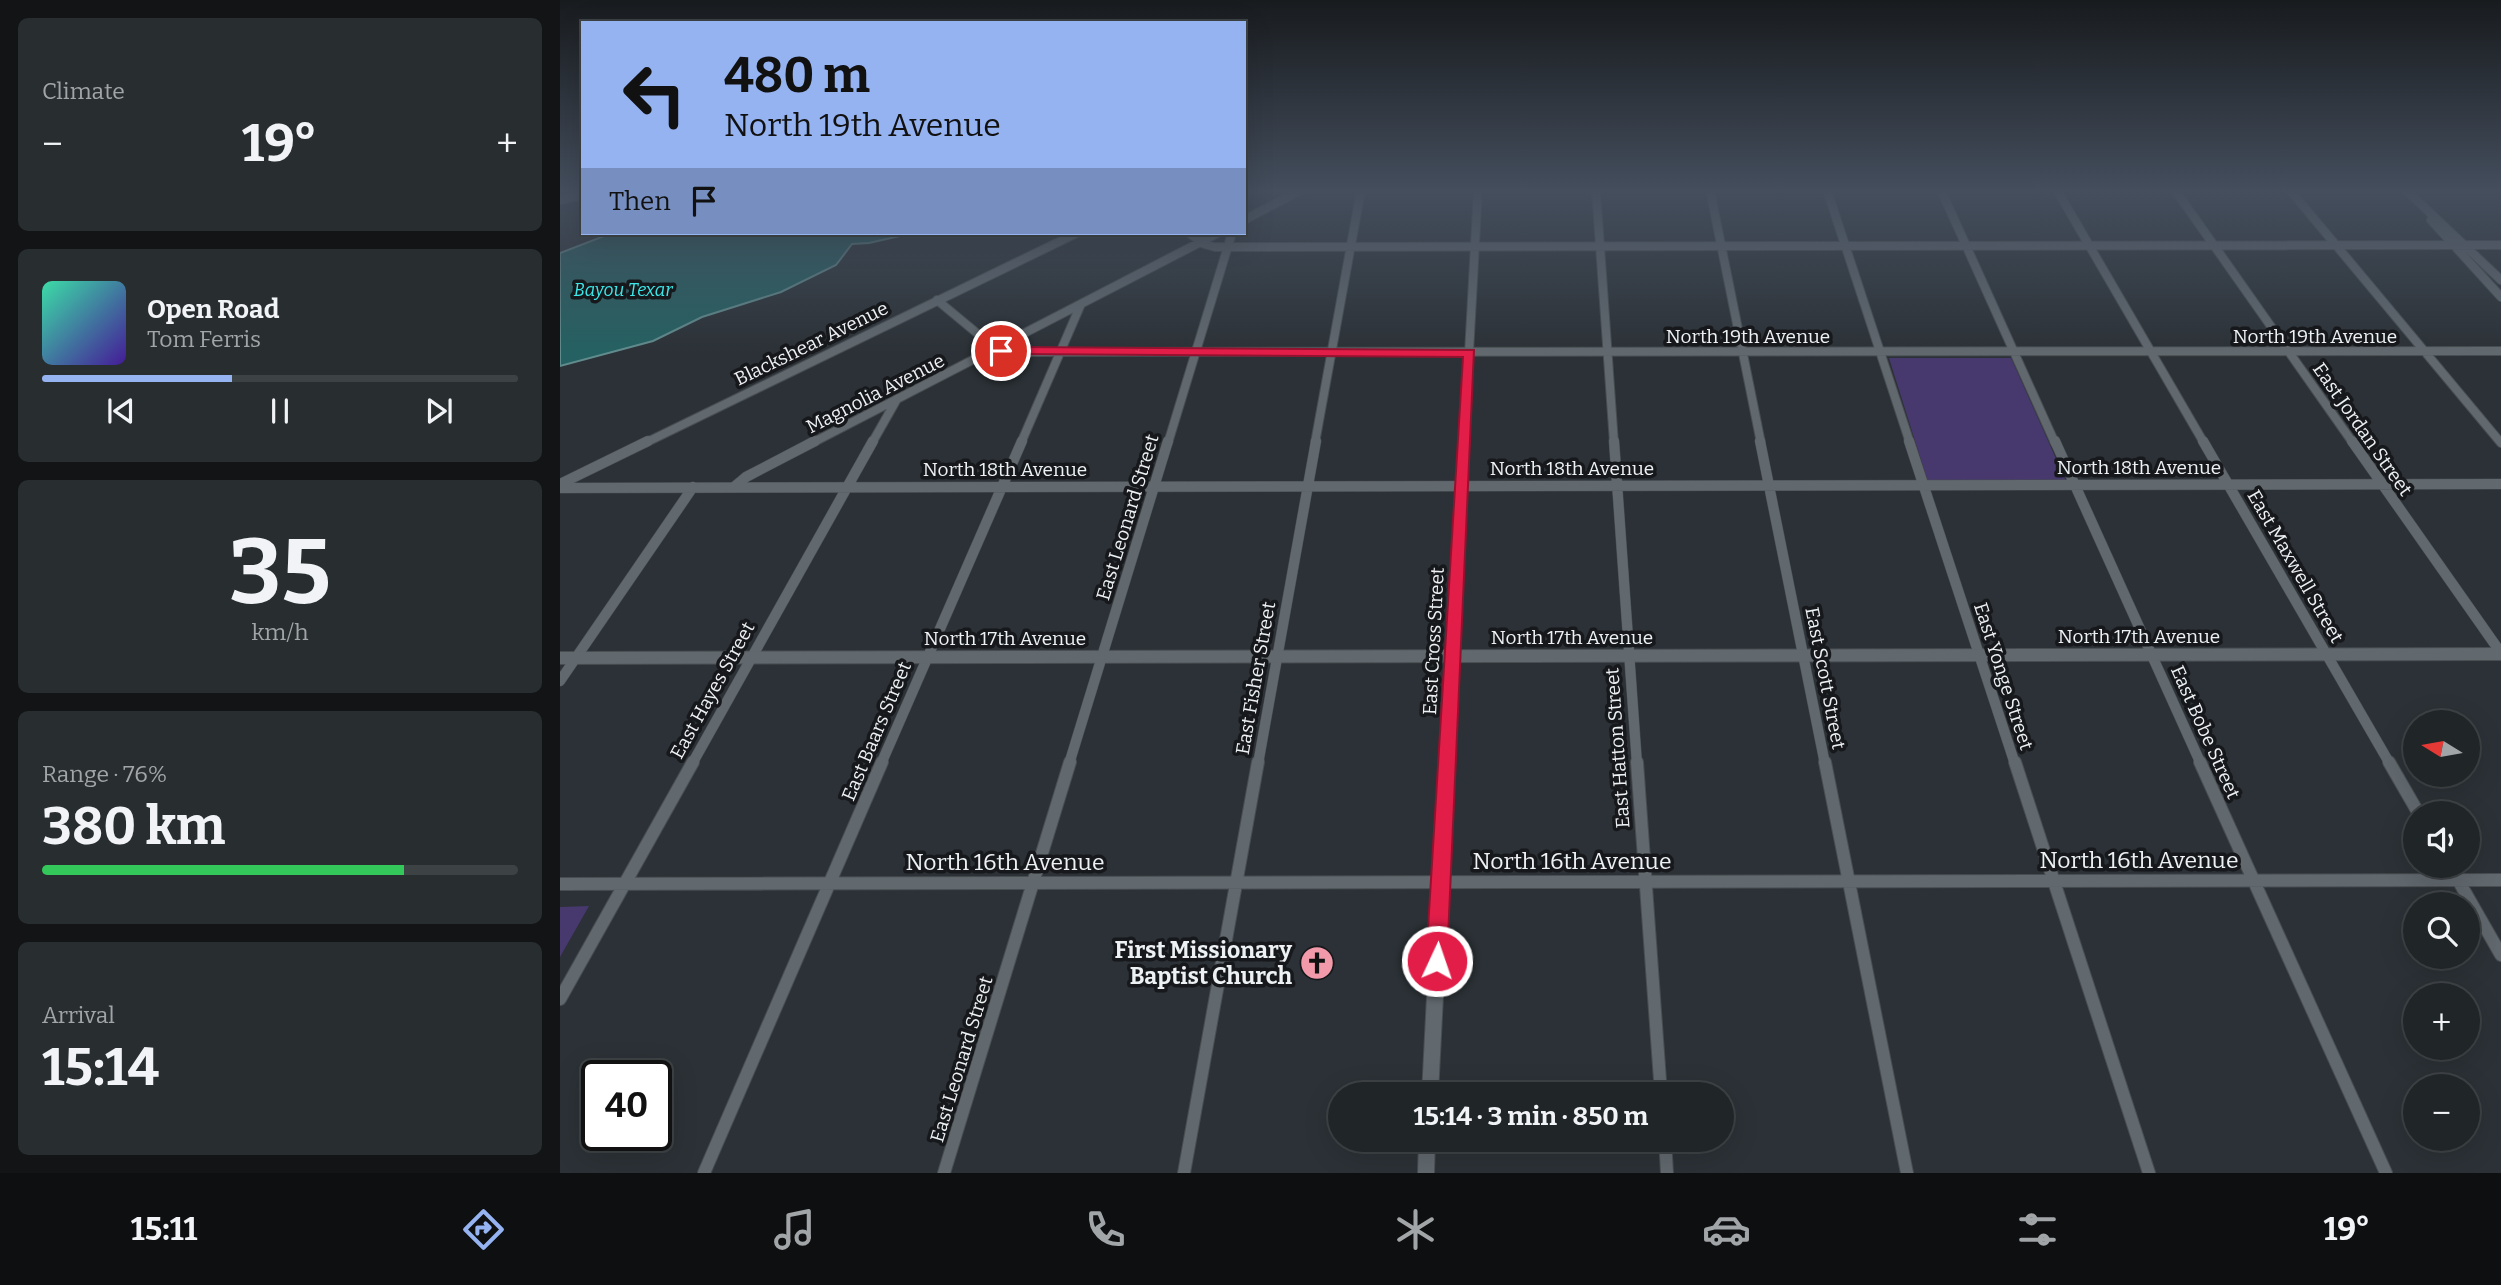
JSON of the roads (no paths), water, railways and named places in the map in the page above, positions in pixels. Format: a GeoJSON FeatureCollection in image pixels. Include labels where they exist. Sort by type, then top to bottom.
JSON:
{"type":"FeatureCollection","features":[{"type":"Feature","properties":{"kind":"street","name":"Blackshear Avenue"},"geometry":{"type":"LineString","coordinates":[[560,486],[1052,245]]}},
{"type":"Feature","properties":{"kind":"street","name":"Magnolia Avenue"},"geometry":{"type":"LineString","coordinates":[[734,487],[746,477],[1196,245]]}},
{"type":"Feature","properties":{"kind":"street"},"geometry":{"type":"LineString","coordinates":[[1206,245],[2365,245]]}},
{"type":"Feature","properties":{"kind":"street","name":"East Yonge Street"},"geometry":{"type":"LineString","coordinates":[[1845,245],[2149,1173]]}},
{"type":"Feature","properties":{"kind":"street","name":"East Bobe Street"},"geometry":{"type":"LineString","coordinates":[[1966,245],[2386,1173]]}},
{"type":"Feature","properties":{"kind":"street","name":"East Maxwell Street"},"geometry":{"type":"LineString","coordinates":[[2089,245],[2411,801]]}},
{"type":"Feature","properties":{"kind":"street","name":"East Jordan Street"},"geometry":{"type":"LineString","coordinates":[[2213,245],[2501,653]]}},
{"type":"Feature","properties":{"kind":"street"},"geometry":{"type":"LineString","coordinates":[[2335,245],[2501,443]]}},
{"type":"Feature","properties":{"kind":"street"},"geometry":{"type":"LineString","coordinates":[[2452,245],[2501,297]]}},
{"type":"Feature","properties":{"kind":"street"},"geometry":{"type":"LineString","coordinates":[[2462,245],[2501,245]]}},
{"type":"Feature","properties":{"kind":"street"},"geometry":{"type":"LineString","coordinates":[[2466,245],[2501,280]]}},
{"type":"Feature","properties":{"kind":"street","name":"East Leonard Street"},"geometry":{"type":"LineString","coordinates":[[944,1173],[1228,246]]}},
{"type":"Feature","properties":{"kind":"street","name":"East Fisher Street"},"geometry":{"type":"LineString","coordinates":[[1184,1173],[1351,246]]}},
{"type":"Feature","properties":{"kind":"street","name":"East Cross Street"},"geometry":{"type":"LineString","coordinates":[[1431,1082],[1474,246]]}},
{"type":"Feature","properties":{"kind":"street","name":"East Hatton Street"},"geometry":{"type":"LineString","coordinates":[[1600,246],[1660,1082]]}},
{"type":"Feature","properties":{"kind":"street","name":"East Scott Street"},"geometry":{"type":"LineString","coordinates":[[1721,246],[1907,1173]]}},
{"type":"Feature","properties":{"kind":"street"},"geometry":{"type":"LineString","coordinates":[[937,300],[995,348]]}},
{"type":"Feature","properties":{"kind":"street","name":"East Baars Street"},"geometry":{"type":"LineString","coordinates":[[704,1173],[1081,304]]}},
{"type":"Feature","properties":{"kind":"street","name":"North 19th Avenue"},"geometry":{"type":"LineString","coordinates":[[995,348],[1007,352],[1058,353],[2501,351]]}},
{"type":"Feature","properties":{"kind":"street","name":"East Hayes Street"},"geometry":{"type":"LineString","coordinates":[[560,999],[897,399]]}},
{"type":"Feature","properties":{"kind":"street","name":"North 18th Avenue"},"geometry":{"type":"LineString","coordinates":[[560,486],[2501,484]]}},
{"type":"Feature","properties":{"kind":"street"},"geometry":{"type":"LineString","coordinates":[[560,681],[692,487]]}},
{"type":"Feature","properties":{"kind":"street","name":"North 17th Avenue"},"geometry":{"type":"LineString","coordinates":[[560,658],[2501,653]]}},
{"type":"Feature","properties":{"kind":"street"},"geometry":{"type":"LineString","coordinates":[[2458,880],[2501,955]]}},
{"type":"Feature","properties":{"kind":"street","name":"North 16th Avenue"},"geometry":{"type":"LineString","coordinates":[[560,884],[2501,880]]}},
{"type":"Feature","properties":{"kind":"street"},"geometry":{"type":"LineString","coordinates":[[1426,1173],[1427,1152]]}},
{"type":"Feature","properties":{"kind":"street"},"geometry":{"type":"LineString","coordinates":[[1666,1152],[1667,1173]]}},
{"type":"Feature","properties":{"kind":"water","name":"Bayou Texar"},"geometry":{"type":"Polygon","coordinates":[[[581,245],[851,245],[836,265],[781,292],[702,317],[653,341],[560,366],[560,253],[581,245]]]}},
{"type":"Feature","properties":{"kind":"place","name":"First Missionary Baptist Church"},"geometry":{"type":"Point","coordinates":[1317,963]}}]}
